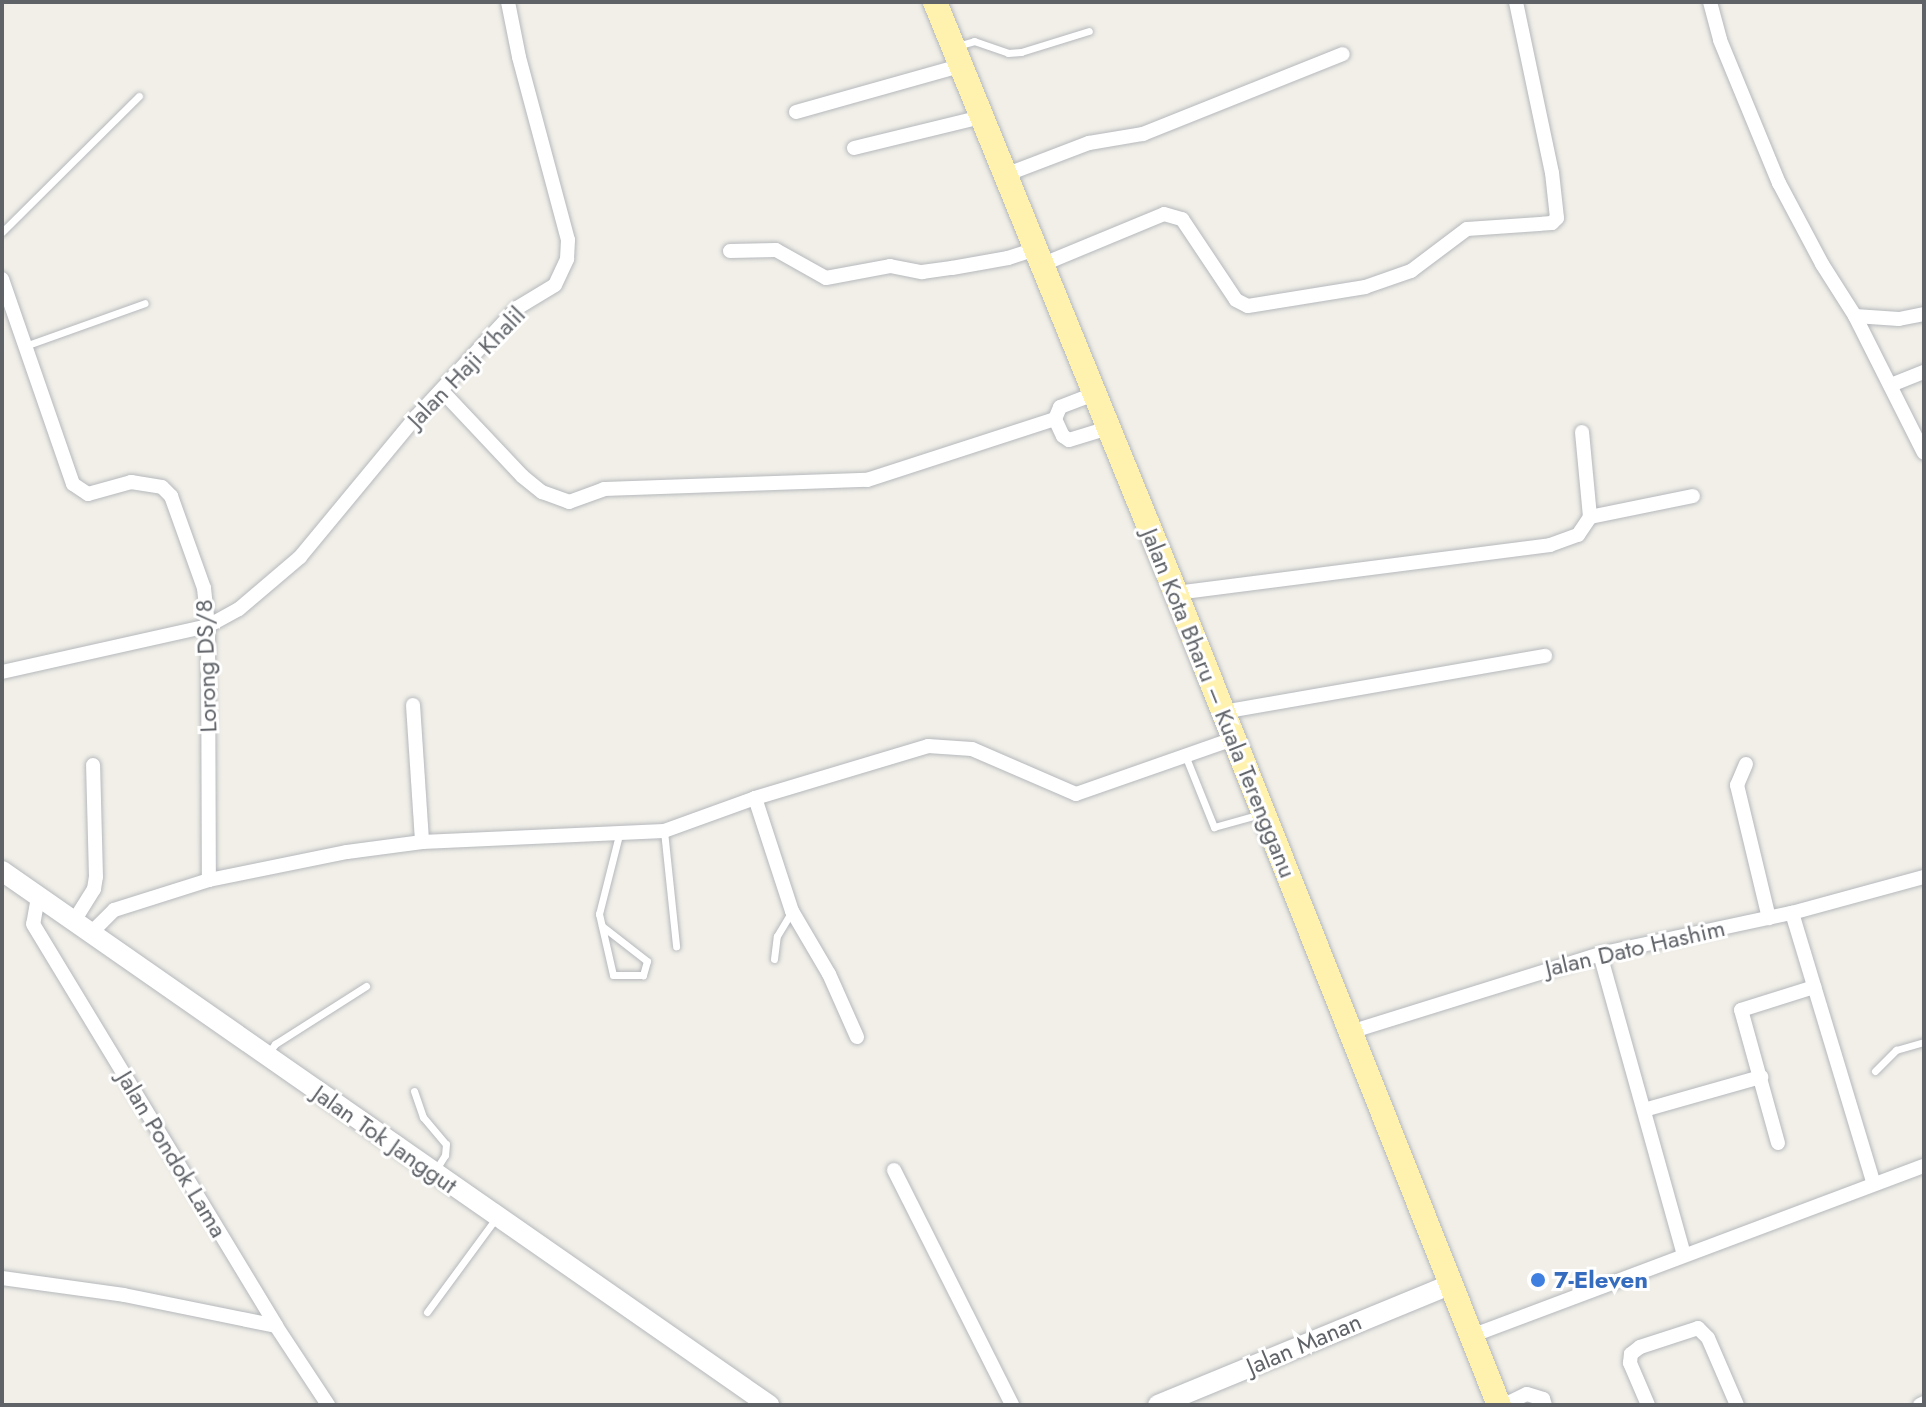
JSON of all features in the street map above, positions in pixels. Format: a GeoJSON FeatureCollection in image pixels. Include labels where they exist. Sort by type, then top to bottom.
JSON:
{"type":"FeatureCollection","features":[{"type":"Feature","properties":{"kind":"main road","name":"Jalan Kota Bharu – Kuala Terengganu"},"geometry":{"type":"LineString","coordinates":[[935,2],[1501,1405]]}},
{"type":"Feature","properties":{"kind":"main road","name":"Jalan Tok Janggut"},"geometry":{"type":"LineString","coordinates":[[2,871],[496,1218],[769,1405]]}},
{"type":"Feature","properties":{"kind":"main road","name":"Jalan Manan"},"geometry":{"type":"LineString","coordinates":[[1164,1404],[1451,1284]]}},
{"type":"Feature","properties":{"kind":"street","name":"Jalan Haji Khalil"},"geometry":{"type":"LineString","coordinates":[[2,672],[208,626],[239,609],[300,557],[517,308],[555,285],[567,259],[568,240],[519,57],[508,2]]}},
{"type":"Feature","properties":{"kind":"street"},"geometry":{"type":"LineString","coordinates":[[730,251],[776,250],[826,278],[890,266],[922,272],[1038,257],[1164,214],[1182,219],[1236,300],[1248,306],[1365,287],[1411,271],[1467,229],[1552,223],[1557,218],[1552,173],[1516,2]]}},
{"type":"Feature","properties":{"kind":"street"},"geometry":{"type":"LineString","coordinates":[[1710,2],[1726,55],[1779,183],[1822,264],[1855,316],[1924,453]]}},
{"type":"Feature","properties":{"kind":"street"},"geometry":{"type":"LineString","coordinates":[[1005,175],[1089,143],[1143,134],[1343,54]]}},
{"type":"Feature","properties":{"kind":"street"},"geometry":{"type":"LineString","coordinates":[[796,112],[957,57]]}},
{"type":"Feature","properties":{"kind":"street"},"geometry":{"type":"LineString","coordinates":[[854,148],[981,117]]}},
{"type":"Feature","properties":{"kind":"street","name":"Lorong DS/8"},"geometry":{"type":"LineString","coordinates":[[2,279],[73,484],[88,494],[131,482],[146,481],[162,487],[171,496],[204,588],[208,626],[209,880]]}},
{"type":"Feature","properties":{"kind":"street"},"geometry":{"type":"LineString","coordinates":[[1855,316],[1899,319],[1924,314]]}},
{"type":"Feature","properties":{"kind":"street"},"geometry":{"type":"LineString","coordinates":[[1891,385],[1924,372]]}},
{"type":"Feature","properties":{"kind":"street"},"geometry":{"type":"LineString","coordinates":[[442,391],[522,476],[542,492],[569,502],[604,489],[867,480],[1055,419],[1060,407],[1094,394]]}},
{"type":"Feature","properties":{"kind":"street"},"geometry":{"type":"LineString","coordinates":[[1055,419],[1069,440],[1108,428]]}},
{"type":"Feature","properties":{"kind":"street"},"geometry":{"type":"LineString","coordinates":[[1176,593],[1550,545],[1578,535],[1590,517],[1582,432]]}},
{"type":"Feature","properties":{"kind":"street"},"geometry":{"type":"LineString","coordinates":[[1590,517],[1693,496]]}},
{"type":"Feature","properties":{"kind":"street"},"geometry":{"type":"LineString","coordinates":[[1223,712],[1545,656]]}},
{"type":"Feature","properties":{"kind":"street"},"geometry":{"type":"LineString","coordinates":[[413,705],[422,842]]}},
{"type":"Feature","properties":{"kind":"street"},"geometry":{"type":"LineString","coordinates":[[83,926],[114,910],[209,880],[347,852],[422,842],[664,831],[755,798],[928,746],[972,749],[1076,794],[1233,739]]}},
{"type":"Feature","properties":{"kind":"street"},"geometry":{"type":"LineString","coordinates":[[1746,764],[1737,785],[1769,918]]}},
{"type":"Feature","properties":{"kind":"street"},"geometry":{"type":"LineString","coordinates":[[83,926],[96,877],[93,765]]}},
{"type":"Feature","properties":{"kind":"street"},"geometry":{"type":"LineString","coordinates":[[755,798],[792,911],[829,974],[857,1037]]}},
{"type":"Feature","properties":{"kind":"street","name":"Jalan Dato Hashim"},"geometry":{"type":"LineString","coordinates":[[1350,1032],[1600,954],[1792,913],[1924,877]]}},
{"type":"Feature","properties":{"kind":"street","name":"Jalan Pondok Lama"},"geometry":{"type":"LineString","coordinates":[[38,897],[33,924],[276,1326],[328,1405]]}},
{"type":"Feature","properties":{"kind":"street"},"geometry":{"type":"LineString","coordinates":[[1792,913],[1874,1184]]}},
{"type":"Feature","properties":{"kind":"street"},"geometry":{"type":"LineString","coordinates":[[1600,954],[1684,1254]]}},
{"type":"Feature","properties":{"kind":"street"},"geometry":{"type":"LineString","coordinates":[[1778,1143],[1741,1010],[1814,987]]}},
{"type":"Feature","properties":{"kind":"street"},"geometry":{"type":"LineString","coordinates":[[1644,1110],[1761,1077]]}},
{"type":"Feature","properties":{"kind":"street"},"geometry":{"type":"LineString","coordinates":[[1471,1336],[1924,1167]]}},
{"type":"Feature","properties":{"kind":"street"},"geometry":{"type":"LineString","coordinates":[[894,1170],[1012,1405]]}},
{"type":"Feature","properties":{"kind":"street"},"geometry":{"type":"LineString","coordinates":[[2,1278],[124,1295],[276,1326]]}},
{"type":"Feature","properties":{"kind":"street"},"geometry":{"type":"LineString","coordinates":[[1648,1405],[1630,1363],[1631,1354],[1640,1347],[1698,1328],[1708,1338],[1737,1405]]}},
{"type":"Feature","properties":{"kind":"street"},"geometry":{"type":"LineString","coordinates":[[1501,1405],[1527,1394],[1543,1399],[1545,1405]]}},
{"type":"Feature","properties":{"kind":"lane"},"geometry":{"type":"LineString","coordinates":[[957,57],[974,41],[1008,53],[1021,52],[1089,31]]}},
{"type":"Feature","properties":{"kind":"lane"},"geometry":{"type":"LineString","coordinates":[[2,232],[139,96]]}},
{"type":"Feature","properties":{"kind":"lane"},"geometry":{"type":"LineString","coordinates":[[25,346],[145,303]]}},
{"type":"Feature","properties":{"kind":"lane"},"geometry":{"type":"LineString","coordinates":[[1185,755],[1214,827],[1263,813]]}},
{"type":"Feature","properties":{"kind":"lane"},"geometry":{"type":"LineString","coordinates":[[664,831],[676,946]]}},
{"type":"Feature","properties":{"kind":"lane"},"geometry":{"type":"LineString","coordinates":[[602,926],[647,961],[643,975],[613,975],[599,914],[619,835]]}},
{"type":"Feature","properties":{"kind":"lane"},"geometry":{"type":"LineString","coordinates":[[774,959],[777,936],[792,911]]}},
{"type":"Feature","properties":{"kind":"lane"},"geometry":{"type":"LineString","coordinates":[[266,1056],[275,1044],[366,986]]}},
{"type":"Feature","properties":{"kind":"lane"},"geometry":{"type":"LineString","coordinates":[[1875,1071],[1896,1050],[1924,1042]]}},
{"type":"Feature","properties":{"kind":"lane"},"geometry":{"type":"LineString","coordinates":[[414,1091],[423,1117],[446,1144],[445,1155],[433,1174]]}},
{"type":"Feature","properties":{"kind":"lane"},"geometry":{"type":"LineString","coordinates":[[427,1312],[496,1218]]}},
{"type":"Feature","properties":{"kind":"place","name":"7-Eleven"},"geometry":{"type":"Point","coordinates":[1538,1280]}}]}
